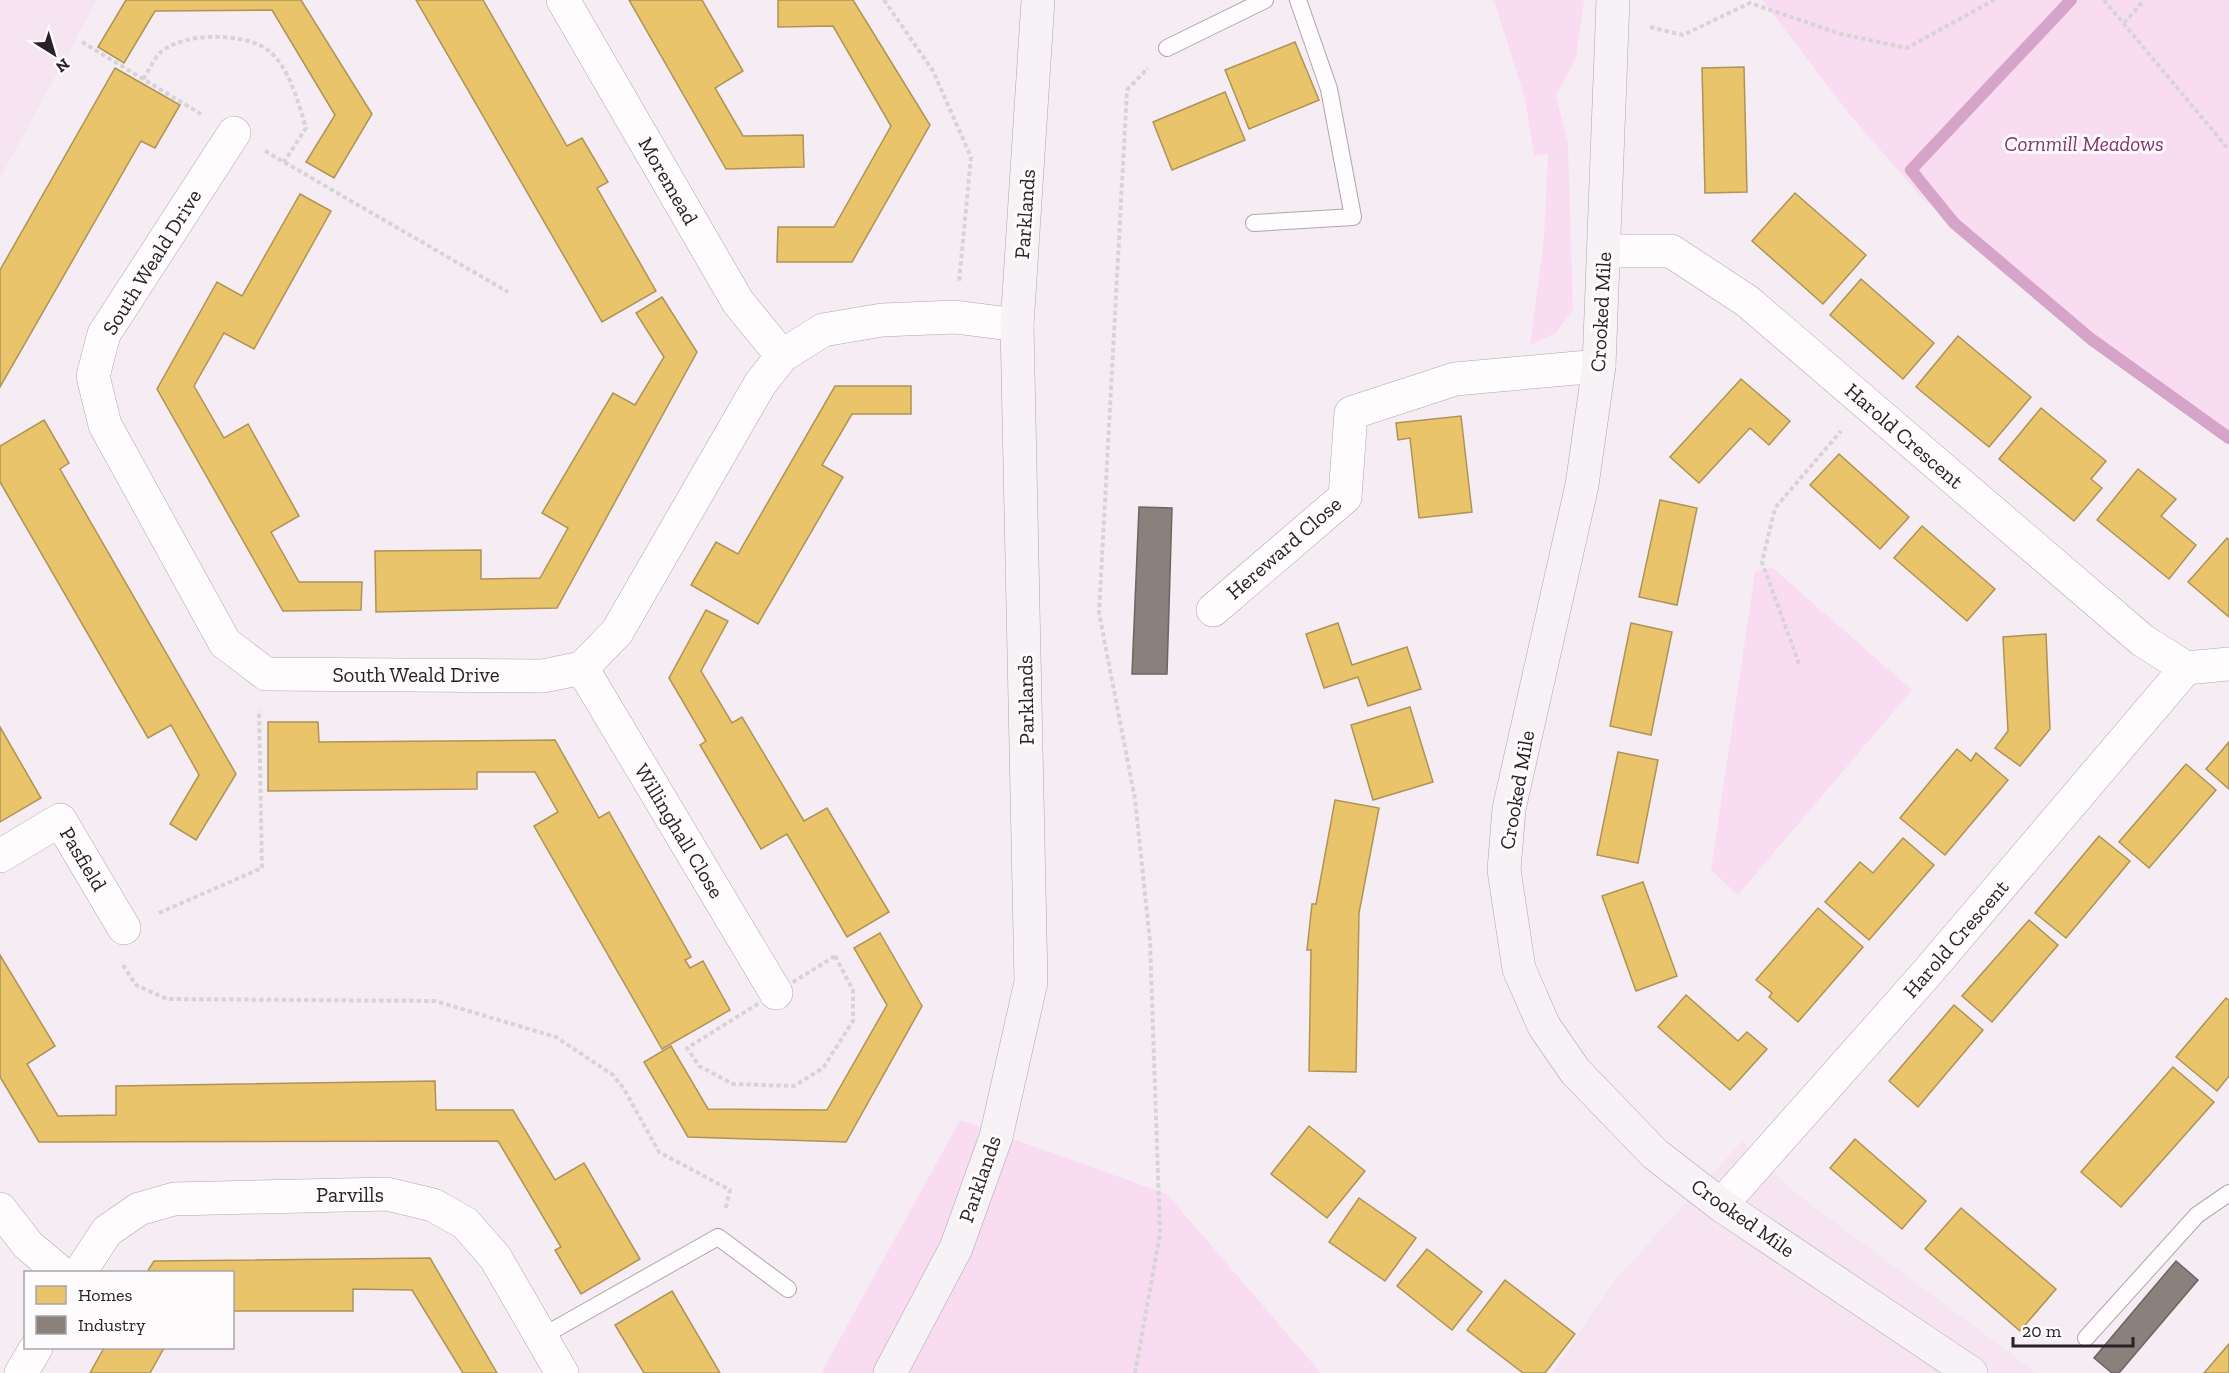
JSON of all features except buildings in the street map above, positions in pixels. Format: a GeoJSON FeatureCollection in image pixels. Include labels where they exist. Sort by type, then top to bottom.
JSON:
{"type":"FeatureCollection","features":[{"type":"Feature","properties":{"kind":"main road","name":"Parklands"},"geometry":{"type":"LineString","coordinates":[[890,1373],[956,1248],[996,1137],[1030,982],[1017,325],[1038,0]]}},
{"type":"Feature","properties":{"kind":"main road","name":"Crooked Mile"},"geometry":{"type":"LineString","coordinates":[[1612,9],[1599,366],[1582,485],[1509,808],[1504,870],[1519,969],[1544,1026],[1575,1071],[1655,1154],[1721,1205],[1971,1373]]}},
{"type":"Feature","properties":{"kind":"street","name":"Moremead"},"geometry":{"type":"LineString","coordinates":[[563,0],[738,302],[782,356]]}},
{"type":"Feature","properties":{"kind":"street","name":"South Weald Drive"},"geometry":{"type":"LineString","coordinates":[[234,133],[104,334],[93,376],[105,425],[225,643],[266,674],[543,676],[582,668]]}},
{"type":"Feature","properties":{"kind":"street","name":"Harold Crescent"},"geometry":{"type":"LineString","coordinates":[[1604,250],[1671,251],[1747,301],[2142,640],[2186,669],[1926,974],[1721,1205]]}},
{"type":"Feature","properties":{"kind":"street"},"geometry":{"type":"LineString","coordinates":[[582,668],[617,632],[760,384],[782,356],[824,330],[882,320],[955,317],[1017,325]]}},
{"type":"Feature","properties":{"kind":"street","name":"Hereward Close"},"geometry":{"type":"LineString","coordinates":[[1214,610],[1345,497],[1351,413],[1455,379],[1599,366]]}},
{"type":"Feature","properties":{"kind":"street"},"geometry":{"type":"LineString","coordinates":[[2186,669],[2229,664]]}},
{"type":"Feature","properties":{"kind":"street","name":"Willinghall Close"},"geometry":{"type":"LineString","coordinates":[[582,668],[776,993]]}},
{"type":"Feature","properties":{"kind":"street","name":"Pasfield"},"geometry":{"type":"LineString","coordinates":[[0,856],[60,820],[124,928]]}},
{"type":"Feature","properties":{"kind":"street","name":"Parvills"},"geometry":{"type":"LineString","coordinates":[[81,1271],[107,1231],[139,1209],[174,1199],[387,1194],[433,1204],[465,1223],[495,1257],[562,1373]]}},
{"type":"Feature","properties":{"kind":"street"},"geometry":{"type":"LineString","coordinates":[[0,1209],[28,1245],[59,1271]]}},
{"type":"Feature","properties":{"kind":"street"},"geometry":{"type":"LineString","coordinates":[[21,1373],[35,1349]]}},
{"type":"Feature","properties":{"kind":"lane"},"geometry":{"type":"LineString","coordinates":[[1167,48],[1265,0]]}},
{"type":"Feature","properties":{"kind":"lane"},"geometry":{"type":"LineString","coordinates":[[1254,224],[1353,218],[1329,89],[1298,0]]}},
{"type":"Feature","properties":{"kind":"lane"},"geometry":{"type":"LineString","coordinates":[[2086,1338],[2197,1215],[2229,1193]]}},
{"type":"Feature","properties":{"kind":"lane"},"geometry":{"type":"LineString","coordinates":[[541,1337],[718,1237],[788,1289]]}},
{"type":"Feature","properties":{"kind":"path"},"geometry":{"type":"LineString","coordinates":[[884,0],[933,71],[971,158],[955,317]]}},
{"type":"Feature","properties":{"kind":"path"},"geometry":{"type":"LineString","coordinates":[[1612,9],[1683,35],[1750,3],[1841,34],[1906,48],[1994,0]]}},
{"type":"Feature","properties":{"kind":"path"},"geometry":{"type":"LineString","coordinates":[[2104,0],[2229,150]]}},
{"type":"Feature","properties":{"kind":"path"},"geometry":{"type":"LineString","coordinates":[[2124,23],[2144,0]]}},
{"type":"Feature","properties":{"kind":"path"},"geometry":{"type":"LineString","coordinates":[[143,79],[160,52],[185,39],[244,38],[270,51],[295,89],[306,129],[284,162]]}},
{"type":"Feature","properties":{"kind":"path"},"geometry":{"type":"LineString","coordinates":[[82,42],[508,292]]}},
{"type":"Feature","properties":{"kind":"path"},"geometry":{"type":"LineString","coordinates":[[1135,1373],[1160,1234],[1150,941],[1135,798],[1099,613],[1127,90],[1167,48]]}},
{"type":"Feature","properties":{"kind":"path"},"geometry":{"type":"LineString","coordinates":[[1799,664],[1762,562],[1774,508],[1865,403]]}},
{"type":"Feature","properties":{"kind":"path"},"geometry":{"type":"LineString","coordinates":[[266,674],[258,696],[262,868],[124,928],[114,950],[136,985],[167,999],[435,1001],[556,1037],[613,1075],[624,1089],[658,1152],[730,1190],[718,1237]]}},
{"type":"Feature","properties":{"kind":"shaded area"},"geometry":{"type":"Polygon","coordinates":[[[0,0],[97,0],[0,178],[0,0]]]}},
{"type":"Feature","properties":{"kind":"shaded area"},"geometry":{"type":"Polygon","coordinates":[[[1742,1141],[1794,1192],[2037,1373],[1552,1373],[1616,1279],[1742,1141]]]}},
{"type":"Feature","properties":{"kind":"green space"},"geometry":{"type":"Polygon","coordinates":[[[1494,0],[1584,0],[1576,58],[1556,96],[1568,143],[1573,310],[1556,333],[1530,345],[1544,239],[1548,154],[1534,156],[1525,99],[1494,0]]]}},
{"type":"Feature","properties":{"kind":"green space","name":"Cornmill Meadows"},"geometry":{"type":"Polygon","coordinates":[[[1762,0],[2229,0],[2229,435],[2216,423],[2068,317],[1922,198],[1850,115],[1762,0]]]}},
{"type":"Feature","properties":{"kind":"green space"},"geometry":{"type":"Polygon","coordinates":[[[1773,568],[1912,690],[1738,895],[1711,870],[1755,572],[1773,568]]]}},
{"type":"Feature","properties":{"kind":"green space"},"geometry":{"type":"Polygon","coordinates":[[[960,1120],[1167,1194],[1321,1373],[821,1373],[960,1120]]]}},
{"type":"Feature","properties":{"kind":"waterway"},"geometry":{"type":"LineString","coordinates":[[2071,0],[1911,170],[1954,223],[2091,339],[2229,438]]}}]}
